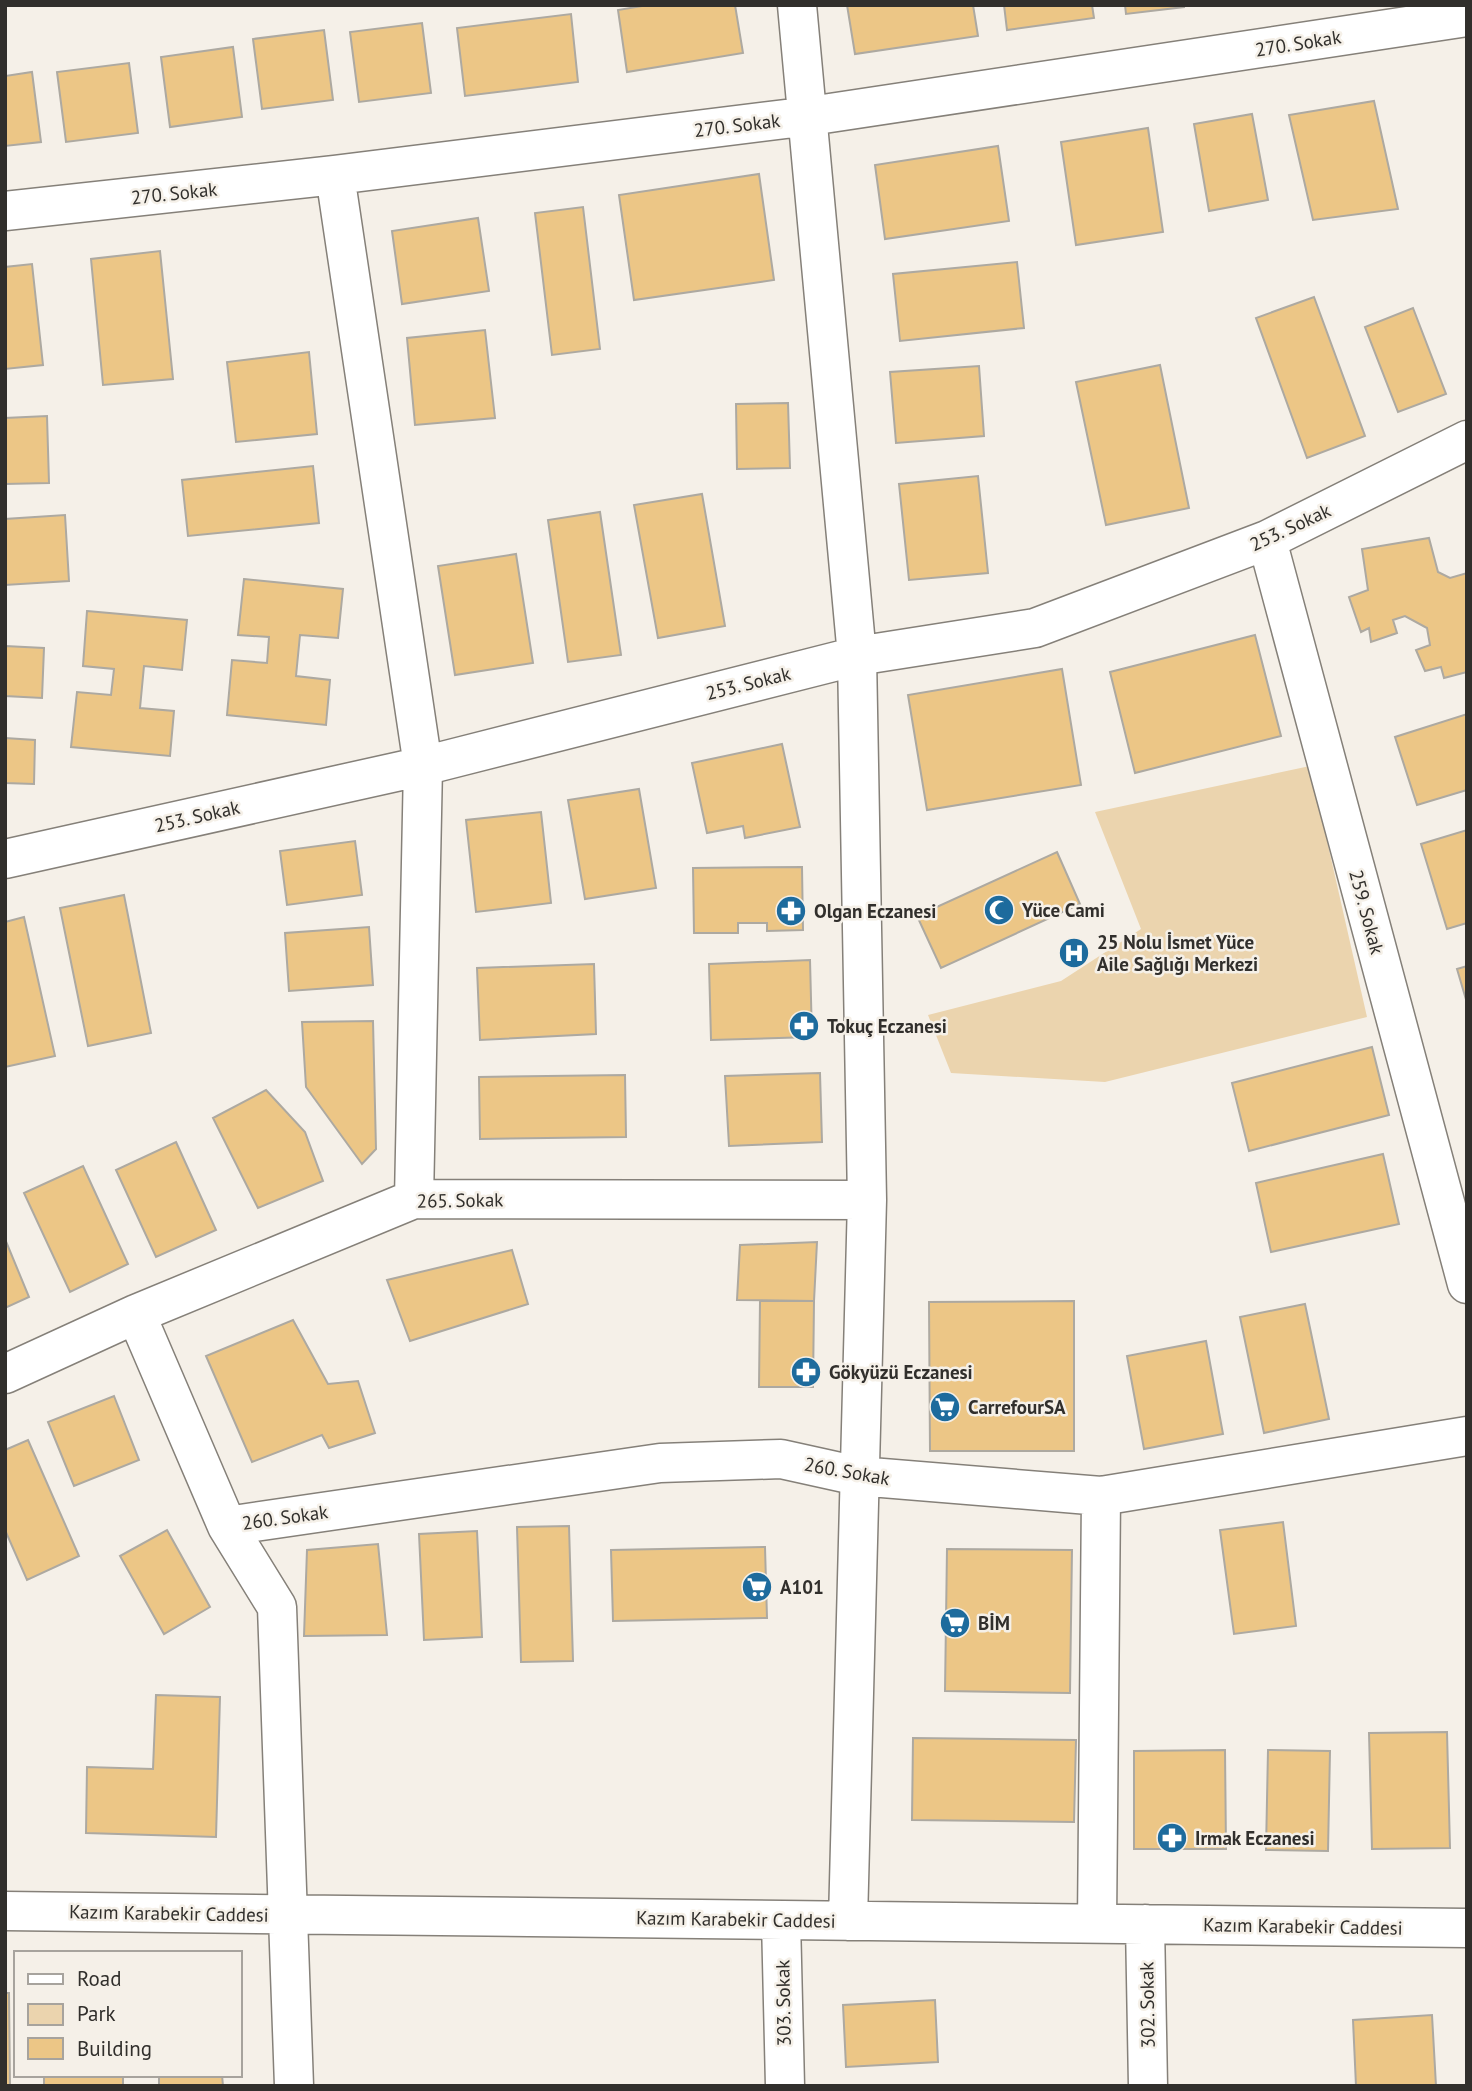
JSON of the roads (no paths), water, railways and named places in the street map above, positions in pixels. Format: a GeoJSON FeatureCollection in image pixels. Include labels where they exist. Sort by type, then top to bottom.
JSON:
{"type":"FeatureCollection","features":[{"type":"Feature","properties":{"kind":"street"},"geometry":{"type":"LineString","coordinates":[[797,5],[810,116],[857,656],[867,1200],[848,1921]]}},
{"type":"Feature","properties":{"kind":"street","name":"270. Sokak"},"geometry":{"type":"LineString","coordinates":[[5,211],[335,175],[810,116],[1467,17]]}},
{"type":"Feature","properties":{"kind":"street"},"geometry":{"type":"LineString","coordinates":[[335,175],[423,766],[414,1199]]}},
{"type":"Feature","properties":{"kind":"street","name":"253. Sokak"},"geometry":{"type":"LineString","coordinates":[[5,859],[423,766],[857,656],[1035,628],[1267,540],[1467,440]]}},
{"type":"Feature","properties":{"kind":"street","name":"259. Sokak"},"geometry":{"type":"LineString","coordinates":[[1267,540],[1467,1284]]}},
{"type":"Feature","properties":{"kind":"street","name":"265. Sokak"},"geometry":{"type":"LineString","coordinates":[[5,1374],[136,1314],[414,1199],[867,1200]]}},
{"type":"Feature","properties":{"kind":"street"},"geometry":{"type":"LineString","coordinates":[[136,1314],[227,1526],[277,1607],[294,2086]]}},
{"type":"Feature","properties":{"kind":"street","name":"260. Sokak"},"geometry":{"type":"LineString","coordinates":[[227,1526],[660,1463],[781,1459],[858,1476],[1101,1496],[1467,1436]]}},
{"type":"Feature","properties":{"kind":"street"},"geometry":{"type":"LineString","coordinates":[[1097,1923],[1101,1496]]}},
{"type":"Feature","properties":{"kind":"street","name":"Kazım Karabekir Caddesi"},"geometry":{"type":"LineString","coordinates":[[5,1911],[1467,1928]]}},
{"type":"Feature","properties":{"kind":"street","name":"303. Sokak"},"geometry":{"type":"LineString","coordinates":[[781,1920],[785,2086]]}},
{"type":"Feature","properties":{"kind":"street","name":"302. Sokak"},"geometry":{"type":"LineString","coordinates":[[1145,1924],[1149,2086]]}},
{"type":"Feature","properties":{"kind":"place","name":"Yüce Cami"},"geometry":{"type":"Point","coordinates":[999,910]}},
{"type":"Feature","properties":{"kind":"place","name":"Olgan Eczanesi"},"geometry":{"type":"Point","coordinates":[791,911]}},
{"type":"Feature","properties":{"kind":"place","name":"25 Nolu İsmet Yüce Aile Sağlığı Merkezi"},"geometry":{"type":"Point","coordinates":[1074,953]}},
{"type":"Feature","properties":{"kind":"place","name":"Tokuç Eczanesi"},"geometry":{"type":"Point","coordinates":[804,1026]}},
{"type":"Feature","properties":{"kind":"place","name":"Gökyüzü Eczanesi"},"geometry":{"type":"Point","coordinates":[806,1372]}},
{"type":"Feature","properties":{"kind":"place","name":"CarrefourSA"},"geometry":{"type":"Point","coordinates":[945,1407]}},
{"type":"Feature","properties":{"kind":"place","name":"A101"},"geometry":{"type":"Point","coordinates":[757,1587]}},
{"type":"Feature","properties":{"kind":"place","name":"BİM"},"geometry":{"type":"Point","coordinates":[955,1623]}},
{"type":"Feature","properties":{"kind":"place","name":"Irmak Eczanesi"},"geometry":{"type":"Point","coordinates":[1172,1838]}}]}
